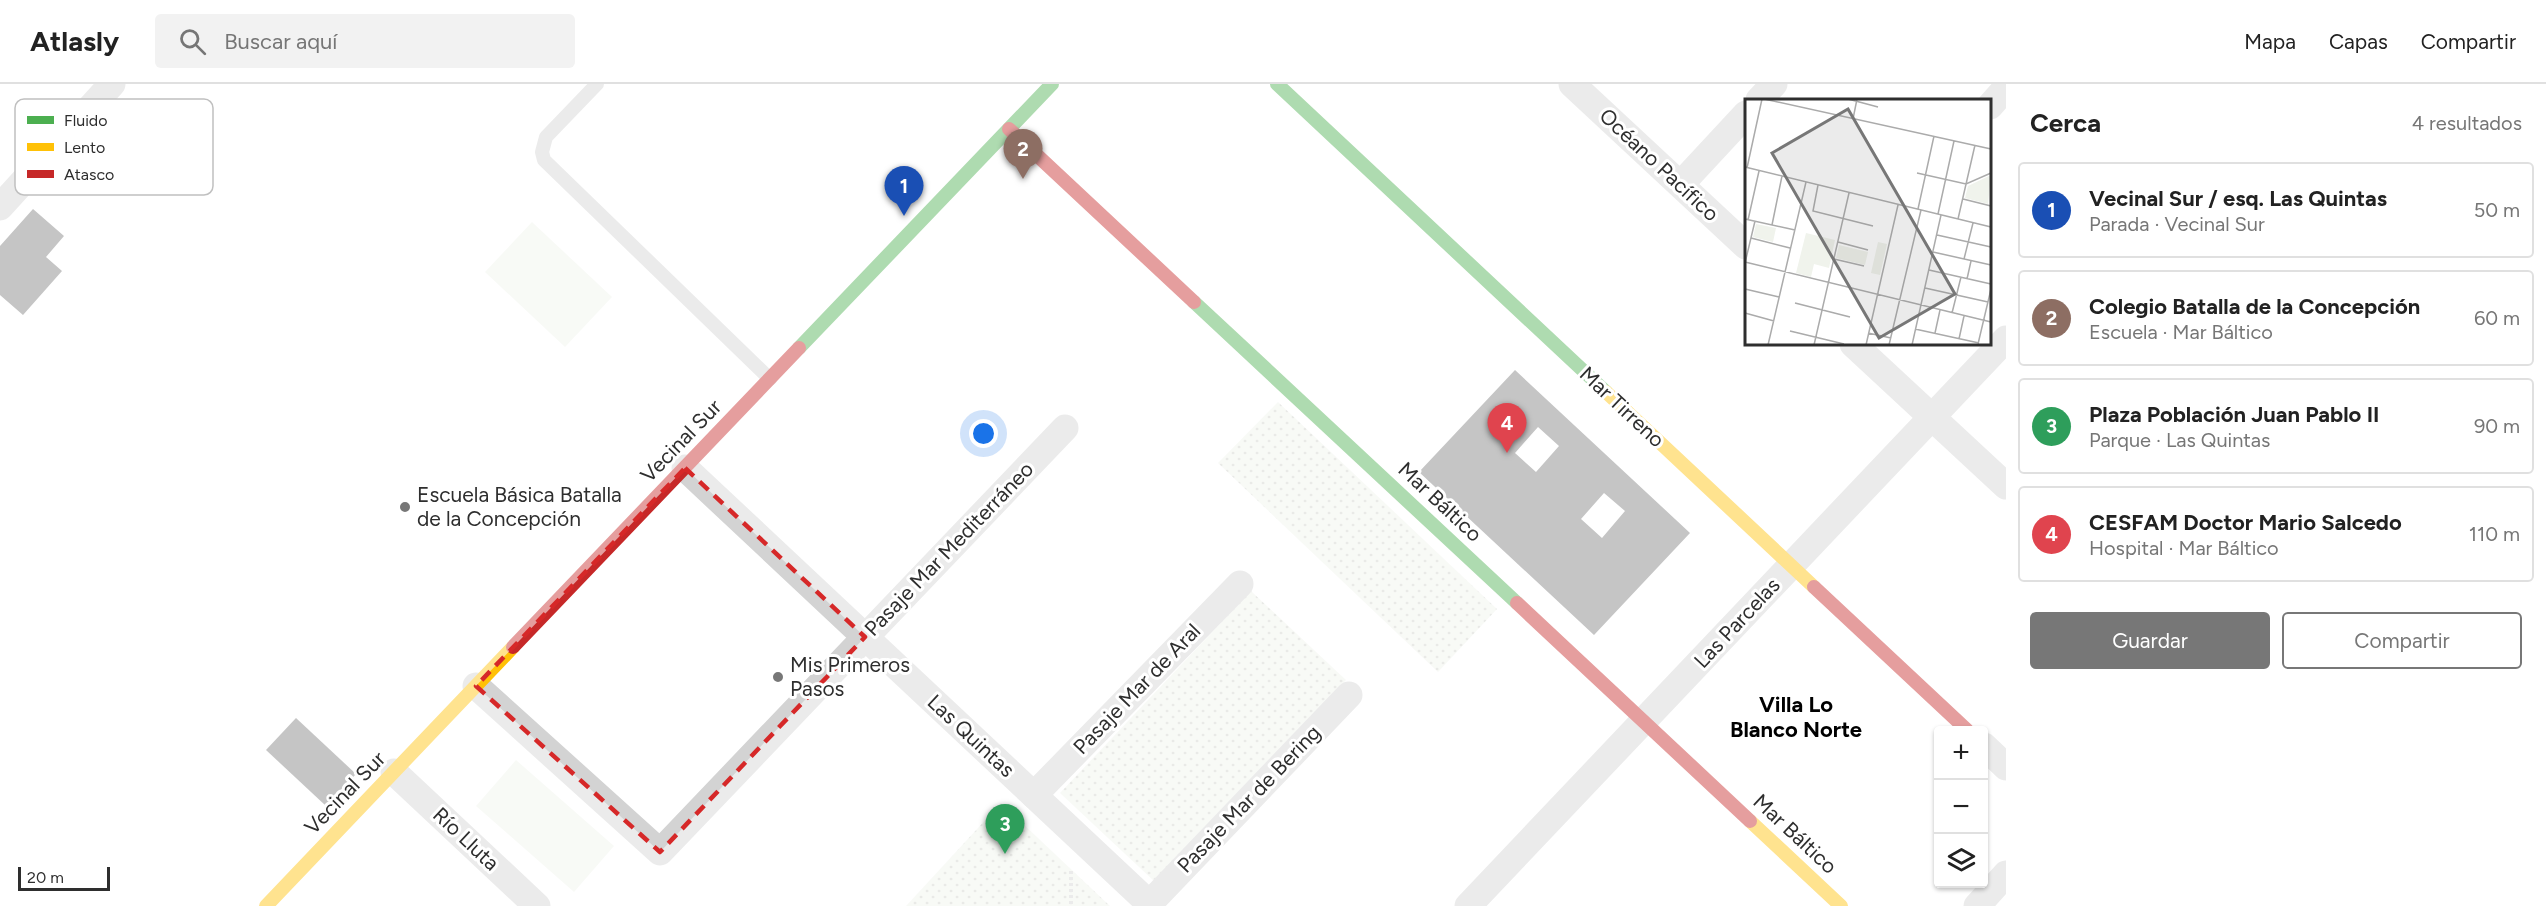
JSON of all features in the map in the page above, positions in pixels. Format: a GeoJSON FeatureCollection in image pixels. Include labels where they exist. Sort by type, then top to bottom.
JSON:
{"type":"FeatureCollection","features":[{"type":"Feature","properties":{"kind":"street","name":"Vecinal Sur"},"geometry":{"type":"LineString","coordinates":[[266,906],[1052,84]]}},
{"type":"Feature","properties":{"kind":"street","name":"Mar Tirreno"},"geometry":{"type":"LineString","coordinates":[[1277,84],[1963,726]]}},
{"type":"Feature","properties":{"kind":"street","name":"Océano Pacífico"},"geometry":{"type":"LineString","coordinates":[[1572,84],[1745,245]]}},
{"type":"Feature","properties":{"kind":"street"},"geometry":{"type":"LineString","coordinates":[[1760,99],[1774,84]]}},
{"type":"Feature","properties":{"kind":"street"},"geometry":{"type":"LineString","coordinates":[[1991,104],[2006,88]]}},
{"type":"Feature","properties":{"kind":"street"},"geometry":{"type":"LineString","coordinates":[[1680,184],[1745,115]]}},
{"type":"Feature","properties":{"kind":"street","name":"Mar Báltico"},"geometry":{"type":"LineString","coordinates":[[1009,129],[1842,906]]}},
{"type":"Feature","properties":{"kind":"street"},"geometry":{"type":"LineString","coordinates":[[0,207],[15,189]]}},
{"type":"Feature","properties":{"kind":"street","name":"Las Parcelas"},"geometry":{"type":"LineString","coordinates":[[1468,906],[2006,339]]}},
{"type":"Feature","properties":{"kind":"street"},"geometry":{"type":"LineString","coordinates":[[1854,345],[2006,486]]}},
{"type":"Feature","properties":{"kind":"street","name":"Pasaje Mar Mediterráneo"},"geometry":{"type":"LineString","coordinates":[[476,686],[660,852],[1065,428]]}},
{"type":"Feature","properties":{"kind":"street","name":"Las Quintas"},"geometry":{"type":"LineString","coordinates":[[685,468],[1151,905]]}},
{"type":"Feature","properties":{"kind":"street","name":"Pasaje Mar de Aral"},"geometry":{"type":"LineString","coordinates":[[1034,795],[1240,584]]}},
{"type":"Feature","properties":{"kind":"street","name":"Pasaje Mar de Bering"},"geometry":{"type":"LineString","coordinates":[[1151,905],[1349,695]]}},
{"type":"Feature","properties":{"kind":"street"},"geometry":{"type":"LineString","coordinates":[[1988,750],[2006,766]]}},
{"type":"Feature","properties":{"kind":"street","name":"Río Lluta"},"geometry":{"type":"LineString","coordinates":[[394,772],[537,906]]}},
{"type":"Feature","properties":{"kind":"street"},"geometry":{"type":"LineString","coordinates":[[1977,906],[2006,874]]}},
{"type":"Feature","properties":{"kind":"lane"},"geometry":{"type":"LineString","coordinates":[[597,84],[546,137],[542,152],[544,160],[770,379]]}},
{"type":"Feature","properties":{"kind":"highlighted area"},"geometry":{"type":"Polygon","coordinates":[[[685,468],[865,637],[660,852],[476,686],[685,468]]]}},
{"type":"Feature","properties":{"kind":"shaded area"},"geometry":{"type":"Polygon","coordinates":[[[532,222],[612,297],[565,347],[485,272],[532,222]]]}},
{"type":"Feature","properties":{"kind":"shaded area"},"geometry":{"type":"Polygon","coordinates":[[[1278,402],[1497,609],[1438,672],[1218,463],[1278,402]]]}},
{"type":"Feature","properties":{"kind":"shaded area"},"geometry":{"type":"Polygon","coordinates":[[[1251,591],[1346,680],[1155,882],[1060,793],[1251,591]]]}},
{"type":"Feature","properties":{"kind":"shaded area"},"geometry":{"type":"Polygon","coordinates":[[[516,760],[614,846],[574,892],[476,806],[516,760]]]}},
{"type":"Feature","properties":{"kind":"shaded area"},"geometry":{"type":"Polygon","coordinates":[[[1001,803],[1110,906],[906,906],[1001,803]]]}},
{"type":"Feature","properties":{"kind":"building"},"geometry":{"type":"Polygon","coordinates":[[[33,209],[64,236],[46,257],[62,271],[23,315],[0,295],[0,246],[33,209]]]}},
{"type":"Feature","properties":{"kind":"building"},"geometry":{"type":"Polygon","coordinates":[[[1515,370],[1690,533],[1594,635],[1419,472],[1515,370]],[[1538,427],[1515,453],[1536,472],[1559,446],[1538,427]],[[1604,493],[1581,519],[1602,538],[1625,511],[1604,493]]]}},
{"type":"Feature","properties":{"kind":"building"},"geometry":{"type":"Polygon","coordinates":[[[296,718],[356,774],[326,806],[266,750],[296,718]]]}},
{"type":"Feature","properties":{"kind":"traffic: fast"},"geometry":{"type":"LineString","coordinates":[[799,348],[1052,84]]}},
{"type":"Feature","properties":{"kind":"traffic: fast"},"geometry":{"type":"LineString","coordinates":[[1277,84],[1606,392]]}},
{"type":"Feature","properties":{"kind":"traffic: fast"},"geometry":{"type":"LineString","coordinates":[[1194,302],[1517,603]]}},
{"type":"Feature","properties":{"kind":"traffic: slow"},"geometry":{"type":"LineString","coordinates":[[1606,392],[1814,587]]}},
{"type":"Feature","properties":{"kind":"traffic: slow"},"geometry":{"type":"LineString","coordinates":[[266,906],[513,647]]}},
{"type":"Feature","properties":{"kind":"traffic: slow"},"geometry":{"type":"LineString","coordinates":[[1750,821],[1841,906]]}},
{"type":"Feature","properties":{"kind":"traffic: jam"},"geometry":{"type":"LineString","coordinates":[[1009,129],[1194,302]]}},
{"type":"Feature","properties":{"kind":"traffic: jam"},"geometry":{"type":"LineString","coordinates":[[513,647],[799,348]]}},
{"type":"Feature","properties":{"kind":"traffic: jam"},"geometry":{"type":"LineString","coordinates":[[1814,587],[1963,726]]}},
{"type":"Feature","properties":{"kind":"traffic: jam"},"geometry":{"type":"LineString","coordinates":[[1517,603],[1750,821]]}},
{"type":"Feature","properties":{"kind":"place","name":"Colegio Batalla de la Concepción"},"geometry":{"type":"Point","coordinates":[1023,179]}},
{"type":"Feature","properties":{"kind":"place","name":"Vecinal Sur / esq. Las Quintas"},"geometry":{"type":"Point","coordinates":[904,216]}},
{"type":"Feature","properties":{"kind":"place","name":"CESFAM Doctor Mario Salcedo"},"geometry":{"type":"Point","coordinates":[1507,453]}},
{"type":"Feature","properties":{"kind":"place","name":"Escuela Básica Batalla de la Concepción"},"geometry":{"type":"Point","coordinates":[405,507]}},
{"type":"Feature","properties":{"kind":"place","name":"Mis Primeros Pasos"},"geometry":{"type":"Point","coordinates":[778,677]}},
{"type":"Feature","properties":{"kind":"place","name":"Plaza Población Juan Pablo II"},"geometry":{"type":"Point","coordinates":[1005,854]}},
{"type":"Feature","properties":{"kind":"district","name":"Villa Lo Blanco Norte"},"geometry":{"type":"Point","coordinates":[1796,716]}}]}
